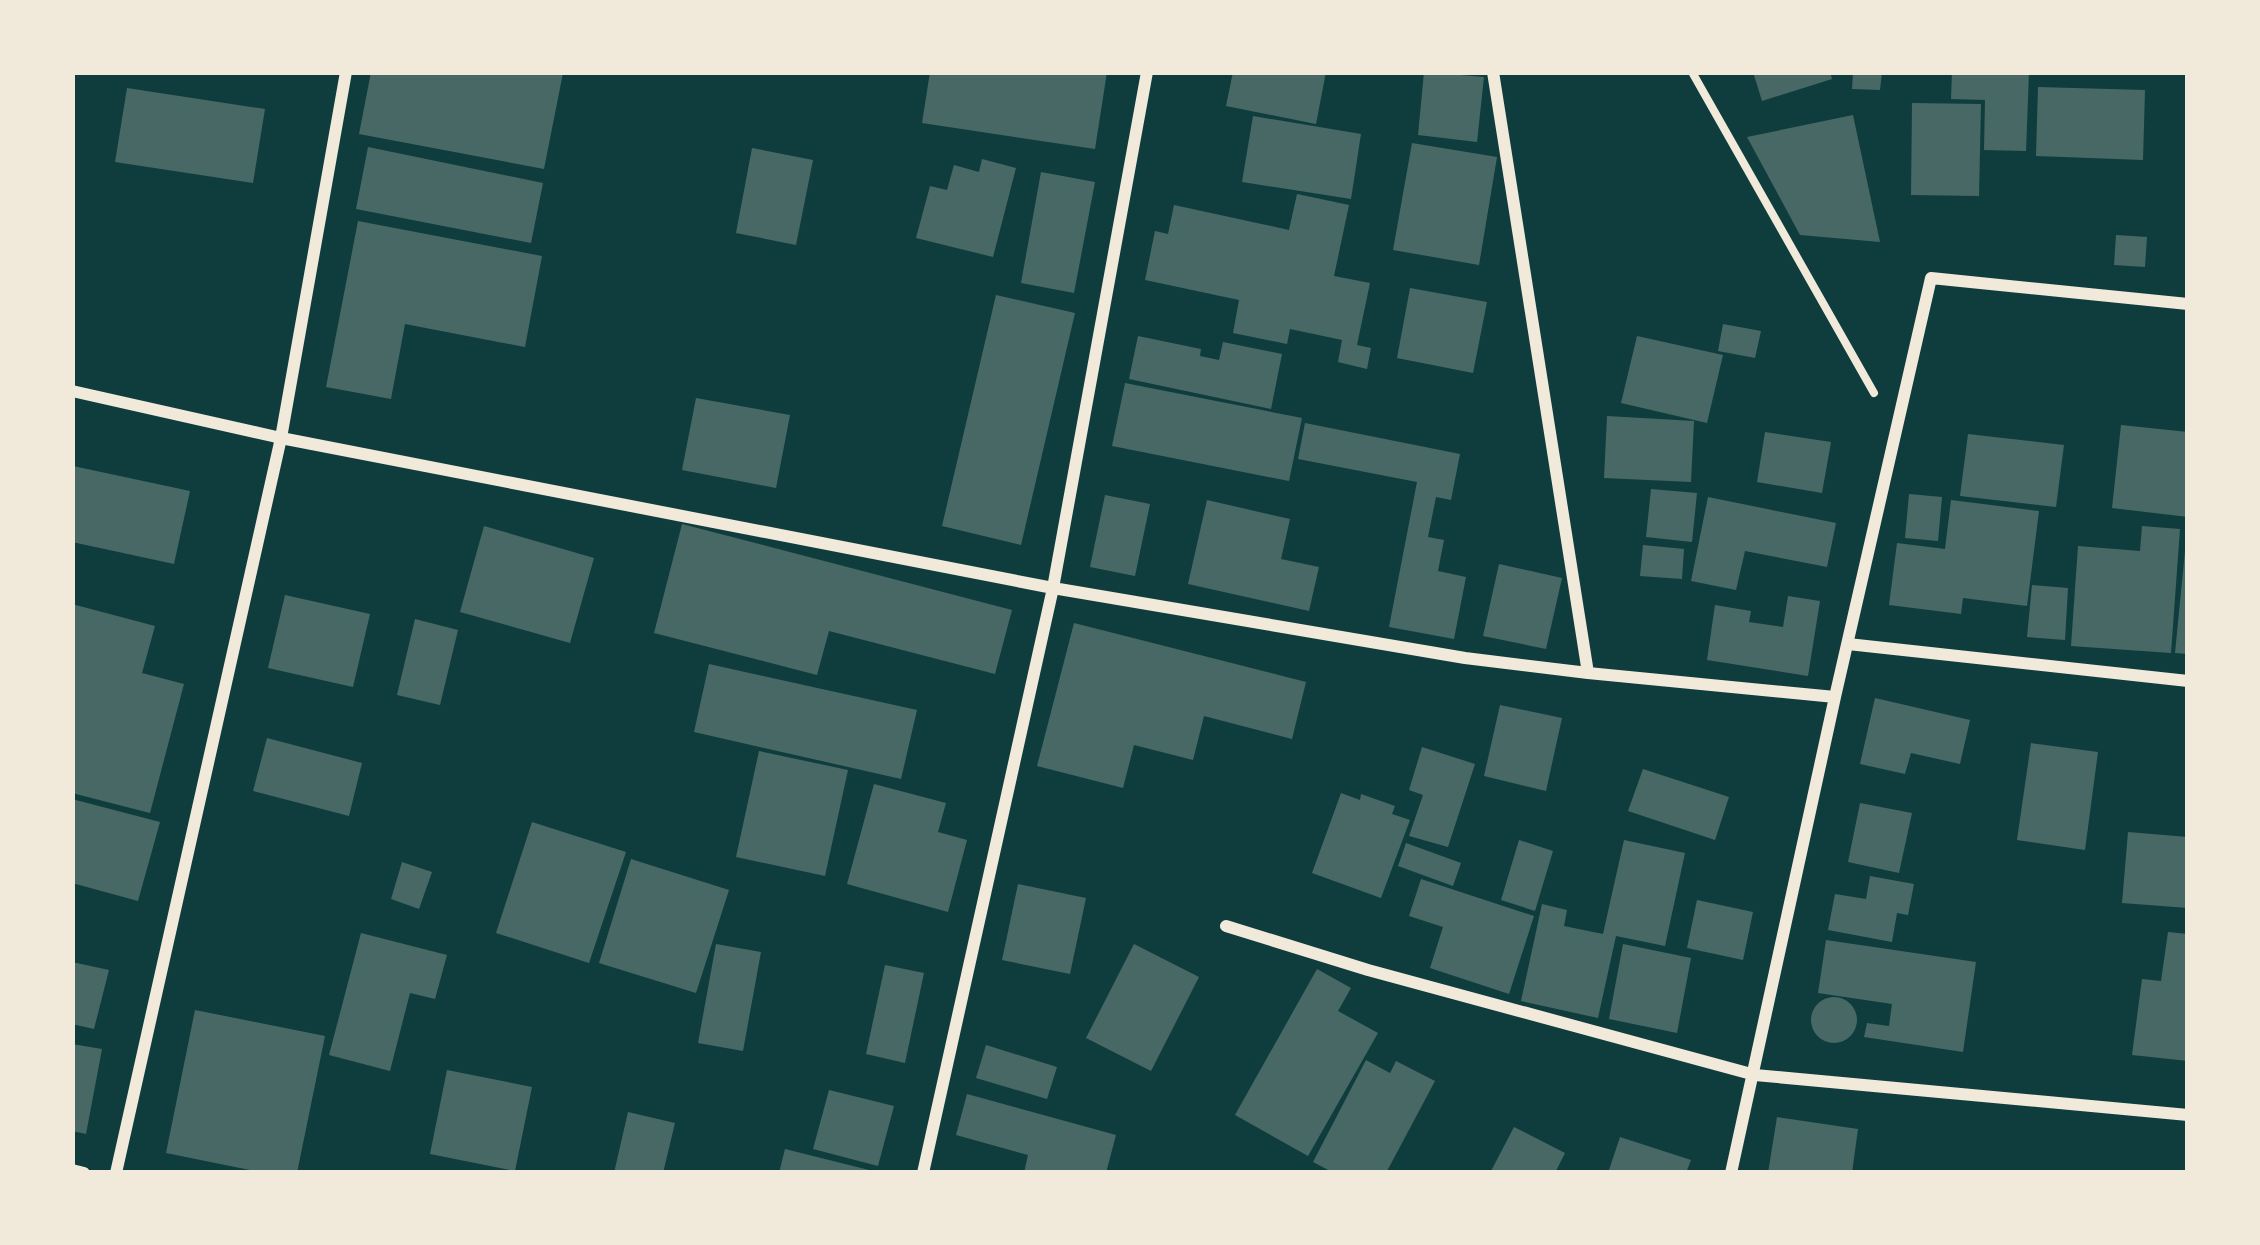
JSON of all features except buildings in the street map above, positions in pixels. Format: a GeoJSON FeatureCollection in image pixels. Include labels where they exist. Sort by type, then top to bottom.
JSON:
{"type":"FeatureCollection","features":[{"type":"Feature","properties":{"kind":"street"},"geometry":{"type":"LineString","coordinates":[[116,1173],[281,438],[346,72]]}},
{"type":"Feature","properties":{"kind":"street"},"geometry":{"type":"LineString","coordinates":[[923,1173],[1053,588],[1147,72]]}},
{"type":"Feature","properties":{"kind":"street"},"geometry":{"type":"LineString","coordinates":[[1493,72],[1588,673]]}},
{"type":"Feature","properties":{"kind":"street"},"geometry":{"type":"LineString","coordinates":[[1731,1173],[1931,278],[2188,304]]}},
{"type":"Feature","properties":{"kind":"street"},"geometry":{"type":"LineString","coordinates":[[72,391],[281,438],[1053,588],[1465,658],[1834,697]]}},
{"type":"Feature","properties":{"kind":"street"},"geometry":{"type":"LineString","coordinates":[[1847,644],[2188,681]]}},
{"type":"Feature","properties":{"kind":"street"},"geometry":{"type":"LineString","coordinates":[[1226,926],[1368,970],[1754,1075],[2188,1115]]}},
{"type":"Feature","properties":{"kind":"street"},"geometry":{"type":"LineString","coordinates":[[72,1171],[84,1173]]}},
{"type":"Feature","properties":{"kind":"path"},"geometry":{"type":"LineString","coordinates":[[1692,72],[1895,431]]}}]}
